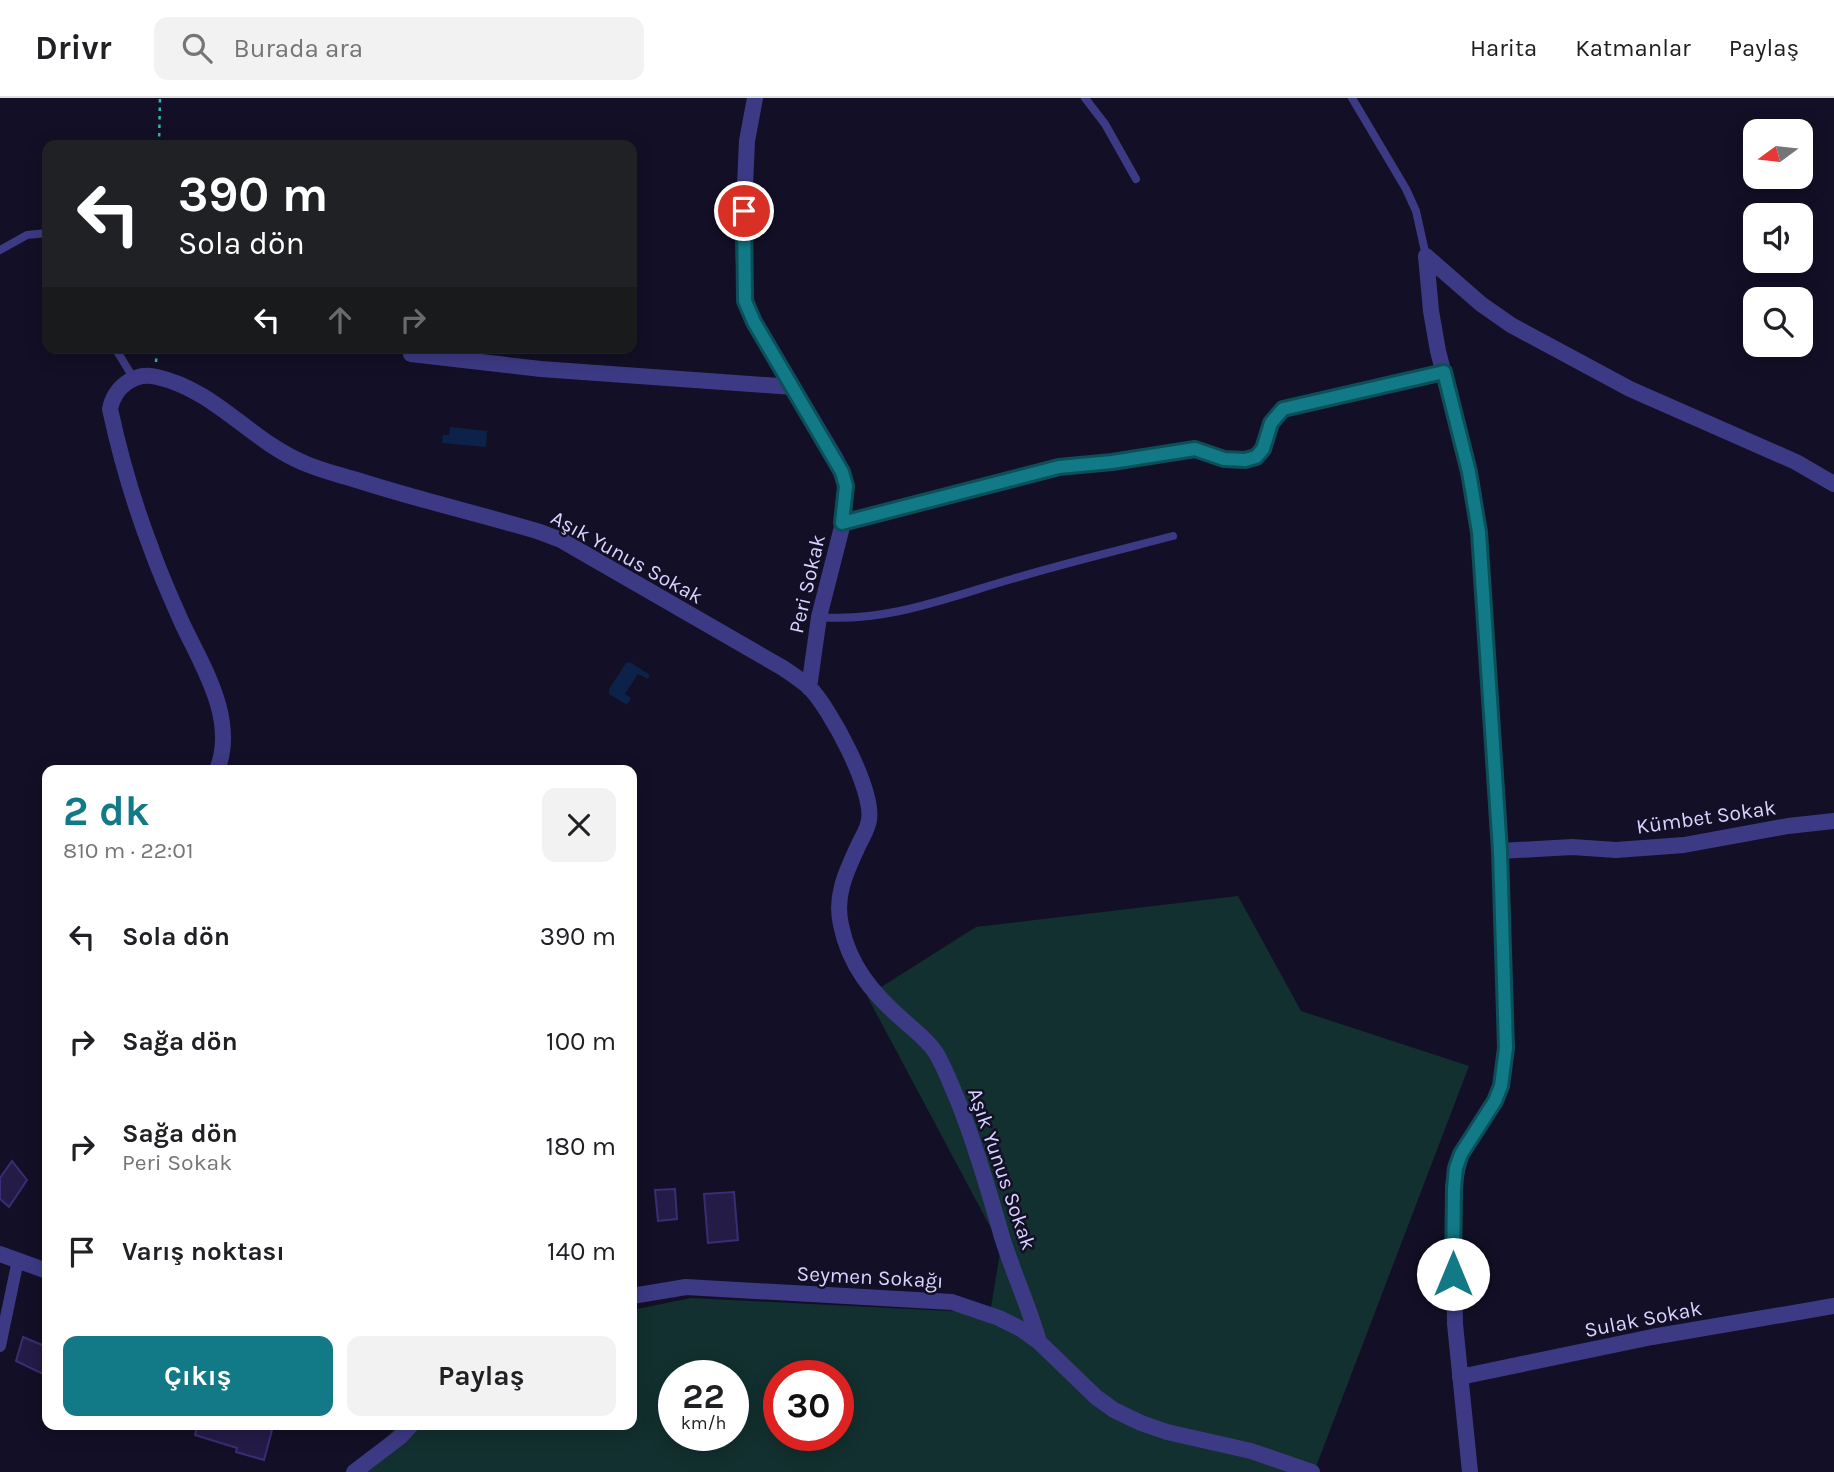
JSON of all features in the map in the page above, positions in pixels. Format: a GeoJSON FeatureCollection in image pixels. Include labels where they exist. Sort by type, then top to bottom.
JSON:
{"type":"FeatureCollection","features":[{"type":"Feature","properties":{"kind":"street","name":"Peri Sokak"},"geometry":{"type":"LineString","coordinates":[[755,98],[749,121],[744,172],[745,301],[754,322],[842,472],[846,486],[842,523],[819,617],[809,688]]}},
{"type":"Feature","properties":{"kind":"street"},"geometry":{"type":"LineString","coordinates":[[1426,256],[1431,312],[1469,472],[1477,521],[1500,851],[1506,1048],[1504,1068],[1495,1101],[1461,1154],[1454,1188],[1453,1274],[1470,1472]]}},
{"type":"Feature","properties":{"kind":"street"},"geometry":{"type":"LineString","coordinates":[[1426,256],[1480,304],[1511,325],[1587,368],[1796,462],[1834,484]]}},
{"type":"Feature","properties":{"kind":"street"},"geometry":{"type":"LineString","coordinates":[[411,354],[541,369],[793,387]]}},
{"type":"Feature","properties":{"kind":"street","name":"Aşık Yunus Sokak"},"geometry":{"type":"LineString","coordinates":[[134,379],[156,376],[198,394],[227,411],[272,447],[306,465],[561,540],[783,668],[809,688],[829,715],[845,746],[867,794],[869,807],[867,827],[841,888],[838,905],[845,940],[861,976],[887,1006],[929,1044],[944,1069],[981,1161],[1009,1259],[1025,1295],[1039,1342]]}},
{"type":"Feature","properties":{"kind":"street"},"geometry":{"type":"LineString","coordinates":[[134,379],[116,391],[110,409],[111,416],[149,544],[206,673],[222,719],[223,747],[218,765]]}},
{"type":"Feature","properties":{"kind":"street","name":"Kümbet Sokak"},"geometry":{"type":"LineString","coordinates":[[1500,851],[1572,847],[1616,850],[1684,845],[1787,826],[1834,821]]}},
{"type":"Feature","properties":{"kind":"street"},"geometry":{"type":"LineString","coordinates":[[0,1254],[42,1269]]}},
{"type":"Feature","properties":{"kind":"street"},"geometry":{"type":"LineString","coordinates":[[0,1346],[18,1260]]}},
{"type":"Feature","properties":{"kind":"street","name":"Seymen Sokağı"},"geometry":{"type":"LineString","coordinates":[[637,1295],[686,1287],[952,1302],[999,1318],[1039,1342],[1096,1397],[1114,1410],[1141,1423],[1167,1432],[1251,1451],[1312,1472]]}},
{"type":"Feature","properties":{"kind":"street","name":"Sulak Sokak"},"geometry":{"type":"LineString","coordinates":[[1460,1377],[1652,1337],[1834,1306]]}},
{"type":"Feature","properties":{"kind":"street"},"geometry":{"type":"LineString","coordinates":[[354,1472],[406,1430]]}},
{"type":"Feature","properties":{"kind":"lane"},"geometry":{"type":"LineString","coordinates":[[1085,98],[1105,124],[1136,179]]}},
{"type":"Feature","properties":{"kind":"lane"},"geometry":{"type":"LineString","coordinates":[[1352,98],[1406,189],[1416,211],[1426,256]]}},
{"type":"Feature","properties":{"kind":"lane"},"geometry":{"type":"LineString","coordinates":[[0,250],[27,235],[42,234]]}},
{"type":"Feature","properties":{"kind":"lane"},"geometry":{"type":"LineString","coordinates":[[119,354],[134,379]]}},
{"type":"Feature","properties":{"kind":"lane"},"geometry":{"type":"LineString","coordinates":[[842,523],[1059,467],[1195,449],[1224,459],[1245,460],[1256,457],[1263,449],[1271,423],[1283,409],[1444,372]]}},
{"type":"Feature","properties":{"kind":"lane"},"geometry":{"type":"LineString","coordinates":[[819,617],[856,618],[896,613],[1173,536]]}},
{"type":"Feature","properties":{"kind":"path"},"geometry":{"type":"LineString","coordinates":[[159,140],[160,98]]}},
{"type":"Feature","properties":{"kind":"green space"},"geometry":{"type":"Polygon","coordinates":[[[1238,896],[1301,1011],[1469,1066],[1314,1472],[355,1472],[393,1430],[637,1430],[637,1309],[691,1298],[990,1313],[1001,1247],[867,996],[976,927],[1238,896]]]}},
{"type":"Feature","properties":{"kind":"water"},"geometry":{"type":"Polygon","coordinates":[[[450,427],[487,431],[486,447],[442,443],[443,435],[449,435],[450,427]]]}},
{"type":"Feature","properties":{"kind":"water"},"geometry":{"type":"Polygon","coordinates":[[[630,662],[650,675],[648,679],[638,674],[625,694],[631,698],[627,705],[609,694],[609,689],[626,663],[630,662]]]}},
{"type":"Feature","properties":{"kind":"building"},"geometry":{"type":"Polygon","coordinates":[[[12,1161],[27,1180],[9,1207],[0,1199],[0,1178],[12,1161]]]}},
{"type":"Feature","properties":{"kind":"building"},"geometry":{"type":"Polygon","coordinates":[[[675,1189],[677,1219],[658,1221],[655,1190],[675,1189]]]}},
{"type":"Feature","properties":{"kind":"building"},"geometry":{"type":"Polygon","coordinates":[[[734,1192],[738,1240],[708,1243],[704,1194],[734,1192]]]}},
{"type":"Feature","properties":{"kind":"building"},"geometry":{"type":"Polygon","coordinates":[[[23,1337],[42,1345],[42,1374],[16,1361],[23,1337]]]}},
{"type":"Feature","properties":{"kind":"building"},"geometry":{"type":"Polygon","coordinates":[[[196,1430],[272,1430],[264,1460],[195,1435],[196,1430]]]}},
{"type":"Feature","properties":{"kind":"route"},"geometry":{"type":"LineString","coordinates":[[744,211],[744,280],[747,309],[842,472],[846,486],[846,502],[842,523],[1059,467],[1139,459],[1195,449],[1224,459],[1245,460],[1256,457],[1263,449],[1271,423],[1283,409],[1444,372],[1475,499],[1479,532],[1500,851],[1506,1048],[1501,1086],[1495,1101],[1468,1141],[1456,1168],[1453,1274]]}}]}
